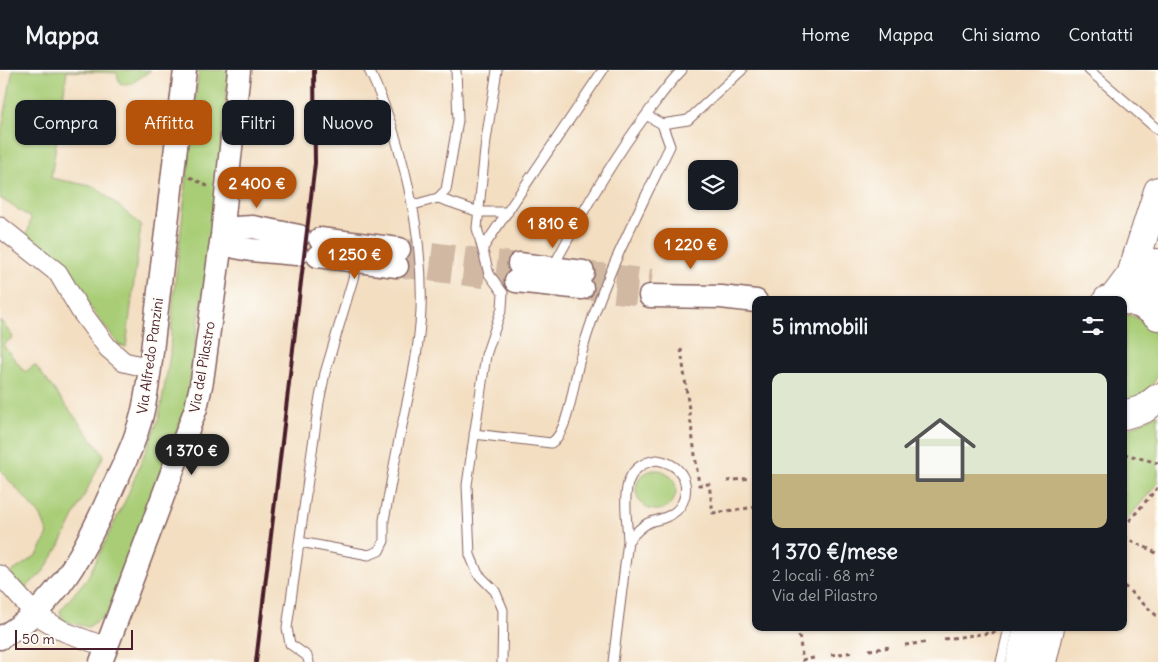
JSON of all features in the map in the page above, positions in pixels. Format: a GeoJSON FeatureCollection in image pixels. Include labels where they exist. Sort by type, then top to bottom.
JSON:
{"type":"FeatureCollection","features":[{"type":"Feature","properties":{"kind":"main road"},"geometry":{"type":"LineString","coordinates":[[1113,296],[1131,275],[1158,191]]}},
{"type":"Feature","properties":{"kind":"main road"},"geometry":{"type":"LineString","coordinates":[[1155,314],[1152,288],[1158,263]]}},
{"type":"Feature","properties":{"kind":"main road"},"geometry":{"type":"LineString","coordinates":[[1127,301],[1134,302],[1155,314]]}},
{"type":"Feature","properties":{"kind":"main road"},"geometry":{"type":"LineString","coordinates":[[1127,414],[1144,409],[1158,398]]}},
{"type":"Feature","properties":{"kind":"main road"},"geometry":{"type":"LineString","coordinates":[[1020,662],[1027,631]]}},
{"type":"Feature","properties":{"kind":"main road"},"geometry":{"type":"LineString","coordinates":[[1042,662],[1049,631]]}},
{"type":"Feature","properties":{"kind":"street","name":"Via Alfredo Panzini"},"geometry":{"type":"LineString","coordinates":[[0,638],[22,625],[35,614],[68,575],[99,520],[138,431],[150,368],[185,70]]}},
{"type":"Feature","properties":{"kind":"street","name":"Via del Pilastro"},"geometry":{"type":"LineString","coordinates":[[104,654],[196,408],[202,381],[222,235],[239,70]]}},
{"type":"Feature","properties":{"kind":"street"},"geometry":{"type":"LineString","coordinates":[[0,227],[58,273],[80,310],[108,348],[124,362],[150,368]]}},
{"type":"Feature","properties":{"kind":"street"},"geometry":{"type":"LineString","coordinates":[[222,235],[234,247],[251,250],[309,246],[398,258],[358,261],[309,246]]}},
{"type":"Feature","properties":{"kind":"street"},"geometry":{"type":"LineString","coordinates":[[552,268],[583,280],[517,272],[552,268]]}},
{"type":"Feature","properties":{"kind":"street"},"geometry":{"type":"LineString","coordinates":[[651,288],[752,301]]}},
{"type":"Feature","properties":{"kind":"street"},"geometry":{"type":"LineString","coordinates":[[0,575],[35,614],[104,654]]}},
{"type":"Feature","properties":{"kind":"lane"},"geometry":{"type":"LineString","coordinates":[[300,542],[369,555],[379,551],[384,541],[384,520],[411,388],[421,311],[413,205],[394,131],[369,70]]}},
{"type":"Feature","properties":{"kind":"lane"},"geometry":{"type":"LineString","coordinates":[[413,205],[438,198],[446,190],[453,160],[458,120],[456,70]]}},
{"type":"Feature","properties":{"kind":"lane"},"geometry":{"type":"LineString","coordinates":[[497,70],[486,140],[477,228],[489,274],[503,292],[502,308],[486,355],[466,485],[470,555],[478,574],[495,591],[503,610],[502,662]]}},
{"type":"Feature","properties":{"kind":"lane"},"geometry":{"type":"LineString","coordinates":[[483,248],[603,70]]}},
{"type":"Feature","properties":{"kind":"lane"},"geometry":{"type":"LineString","coordinates":[[552,268],[594,192],[668,83],[682,70]]}},
{"type":"Feature","properties":{"kind":"lane"},"geometry":{"type":"LineString","coordinates":[[646,115],[662,124],[688,120],[742,70]]}},
{"type":"Feature","properties":{"kind":"lane"},"geometry":{"type":"LineString","coordinates":[[1089,70],[1158,130]]}},
{"type":"Feature","properties":{"kind":"lane"},"geometry":{"type":"LineString","coordinates":[[474,434],[551,443],[561,433],[580,357],[610,270],[670,146],[662,124]]}},
{"type":"Feature","properties":{"kind":"lane"},"geometry":{"type":"LineString","coordinates":[[438,198],[479,212],[508,212]]}},
{"type":"Feature","properties":{"kind":"lane"},"geometry":{"type":"LineString","coordinates":[[309,662],[307,656],[290,644],[287,628],[321,393],[358,261]]}},
{"type":"Feature","properties":{"kind":"lane"},"geometry":{"type":"LineString","coordinates":[[613,662],[628,541],[627,484],[631,474],[638,466],[647,462],[667,462],[676,468],[682,476],[685,491],[681,505],[675,513],[666,518],[646,523],[628,541]]}},
{"type":"Feature","properties":{"kind":"lane"},"geometry":{"type":"LineString","coordinates":[[1001,662],[1008,631]]}},
{"type":"Feature","properties":{"kind":"path"},"geometry":{"type":"LineString","coordinates":[[681,349],[699,485],[709,484],[713,513],[752,508]]}},
{"type":"Feature","properties":{"kind":"path"},"geometry":{"type":"LineString","coordinates":[[1127,455],[1158,463]]}},
{"type":"Feature","properties":{"kind":"path"},"geometry":{"type":"LineString","coordinates":[[727,481],[750,478]]}},
{"type":"Feature","properties":{"kind":"path"},"geometry":{"type":"LineString","coordinates":[[1127,523],[1158,487]]}},
{"type":"Feature","properties":{"kind":"path"},"geometry":{"type":"LineString","coordinates":[[1127,539],[1130,542],[1148,547],[1158,555]]}},
{"type":"Feature","properties":{"kind":"path"},"geometry":{"type":"LineString","coordinates":[[1127,589],[1158,616]]}},
{"type":"Feature","properties":{"kind":"path"},"geometry":{"type":"LineString","coordinates":[[798,631],[802,661],[814,658]]}},
{"type":"Feature","properties":{"kind":"path"},"geometry":{"type":"LineString","coordinates":[[944,640],[998,632]]}},
{"type":"Feature","properties":{"kind":"path"},"geometry":{"type":"LineString","coordinates":[[906,645],[928,642]]}},
{"type":"Feature","properties":{"kind":"path"},"geometry":{"type":"LineString","coordinates":[[869,650],[891,647]]}},
{"type":"Feature","properties":{"kind":"path"},"geometry":{"type":"LineString","coordinates":[[831,656],[854,652]]}},
{"type":"Feature","properties":{"kind":"green space"},"geometry":{"type":"Polygon","coordinates":[[[13,70],[151,70],[131,84],[120,84],[117,73],[67,71],[63,100],[15,100],[15,145],[56,145],[51,178],[96,187],[141,225],[126,347],[119,345],[62,270],[21,238],[28,231],[31,218],[0,198],[0,139],[13,70]]]}},
{"type":"Feature","properties":{"kind":"green space"},"geometry":{"type":"Polygon","coordinates":[[[199,70],[229,70],[226,100],[222,100],[222,139],[214,217],[186,407],[122,572],[108,614],[88,627],[63,621],[60,611],[88,577],[127,497],[159,418],[170,355],[173,301],[191,145],[212,145],[212,100],[196,100],[199,70]]]}},
{"type":"Feature","properties":{"kind":"green space"},"geometry":{"type":"Polygon","coordinates":[[[1127,315],[1148,324],[1157,344],[1157,376],[1150,388],[1140,396],[1127,401],[1127,315]]]}},
{"type":"Feature","properties":{"kind":"green space"},"geometry":{"type":"Polygon","coordinates":[[[0,320],[13,337],[3,345],[25,372],[35,365],[104,455],[60,545],[43,572],[24,589],[9,574],[38,554],[48,534],[41,516],[0,470],[0,320]]]}},
{"type":"Feature","properties":{"kind":"green space"},"geometry":{"type":"Polygon","coordinates":[[[1158,414],[1158,483],[1127,519],[1127,430],[1158,414]]]}},
{"type":"Feature","properties":{"kind":"green space"},"geometry":{"type":"Polygon","coordinates":[[[652,470],[660,470],[667,473],[673,479],[676,490],[673,501],[667,507],[660,510],[652,510],[645,507],[639,501],[636,494],[636,486],[639,479],[645,473],[652,470]]]}},
{"type":"Feature","properties":{"kind":"tunnel"},"geometry":{"type":"LineString","coordinates":[[399,249],[519,264]]}},
{"type":"Feature","properties":{"kind":"tunnel"},"geometry":{"type":"LineString","coordinates":[[397,266],[516,281]]}},
{"type":"Feature","properties":{"kind":"tunnel"},"geometry":{"type":"LineString","coordinates":[[583,272],[652,280]]}},
{"type":"Feature","properties":{"kind":"tunnel"},"geometry":{"type":"LineString","coordinates":[[582,288],[650,296]]}},
{"type":"Feature","properties":{"kind":"railway"},"geometry":{"type":"LineString","coordinates":[[256,662],[315,163],[314,70]]}}]}
